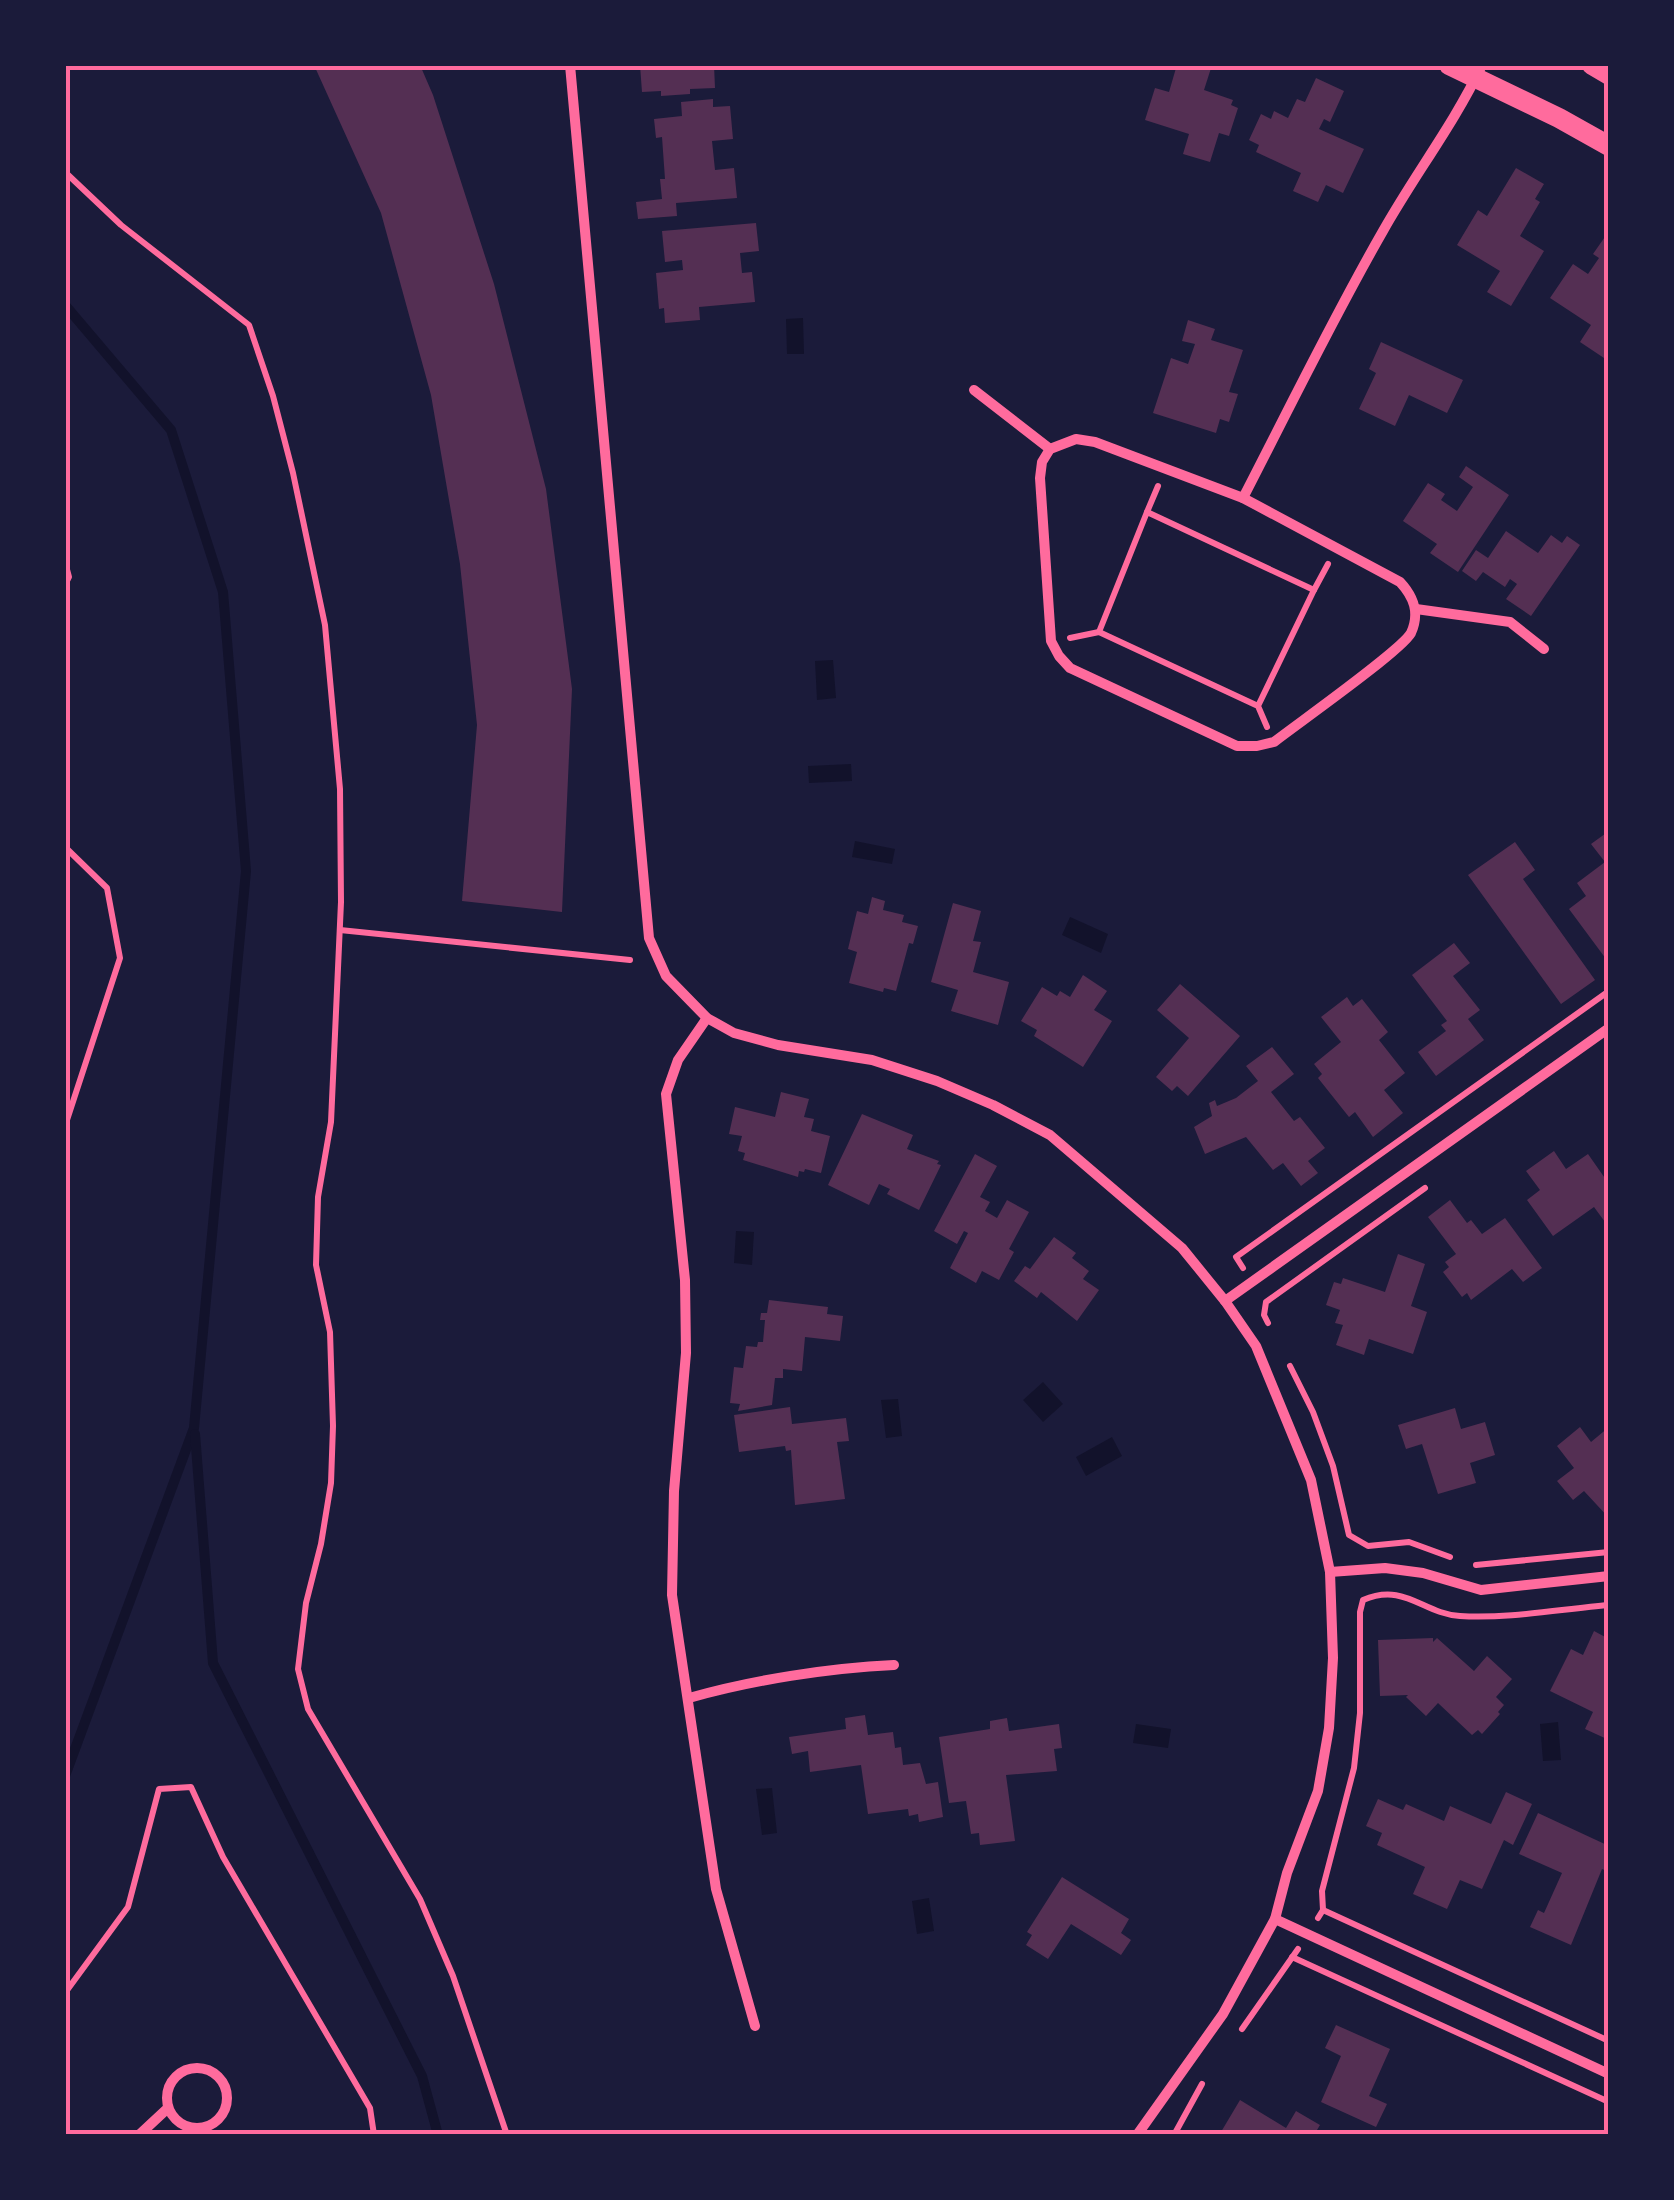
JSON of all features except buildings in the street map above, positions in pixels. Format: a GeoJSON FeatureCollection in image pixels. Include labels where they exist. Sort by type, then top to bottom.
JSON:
{"type":"FeatureCollection","features":[{"type":"Feature","properties":{"kind":"main road"},"geometry":{"type":"LineString","coordinates":[[1449,65],[1479,71],[1609,146]]}},
{"type":"Feature","properties":{"kind":"main road"},"geometry":{"type":"LineString","coordinates":[[1592,65],[1609,75]]}},
{"type":"Feature","properties":{"kind":"street"},"geometry":{"type":"LineString","coordinates":[[570,65],[650,938],[666,976],[707,1018],[734,1033],[778,1045],[872,1060],[937,1081],[1050,1135],[1182,1248],[1224,1301],[1256,1346],[1311,1480],[1330,1572],[1333,1658],[1318,1792],[1287,1873],[1275,1919],[1223,2014],[1137,2135]]}},
{"type":"Feature","properties":{"kind":"street"},"geometry":{"type":"LineString","coordinates":[[1244,498],[1349,290],[1386,225],[1451,127],[1479,71]]}},
{"type":"Feature","properties":{"kind":"street"},"geometry":{"type":"LineString","coordinates":[[974,390],[1050,449]]}},
{"type":"Feature","properties":{"kind":"street"},"geometry":{"type":"LineString","coordinates":[[1076,439],[1095,442],[1244,498],[1400,582],[1416,609],[1408,638],[1274,742],[1257,746],[1238,746],[1070,668],[1058,656],[1051,642],[1040,478],[1050,449],[1076,439]]}},
{"type":"Feature","properties":{"kind":"street"},"geometry":{"type":"LineString","coordinates":[[1416,609],[1510,622],[1544,649]]}},
{"type":"Feature","properties":{"kind":"street"},"geometry":{"type":"LineString","coordinates":[[707,1018],[678,1060],[666,1094],[685,1280],[686,1354],[674,1491],[672,1595],[716,1889],[755,2026]]}},
{"type":"Feature","properties":{"kind":"street"},"geometry":{"type":"LineString","coordinates":[[1224,1301],[1609,1028]]}},
{"type":"Feature","properties":{"kind":"street"},"geometry":{"type":"LineString","coordinates":[[1330,1572],[1404,1570],[1481,1590],[1609,1576]]}},
{"type":"Feature","properties":{"kind":"street"},"geometry":{"type":"LineString","coordinates":[[690,1698],[737,1686],[864,1666],[894,1666]]}},
{"type":"Feature","properties":{"kind":"street"},"geometry":{"type":"LineString","coordinates":[[1275,1919],[1609,2074]]}},
{"type":"Feature","properties":{"kind":"street"},"geometry":{"type":"LineString","coordinates":[[202,2068],[220,2078],[227,2097],[220,2117],[202,2127],[183,2130],[168,2108],[168,2087],[181,2071],[202,2068]]}},
{"type":"Feature","properties":{"kind":"street"},"geometry":{"type":"LineString","coordinates":[[139,2135],[168,2108]]}},
{"type":"Feature","properties":{"kind":"path"},"geometry":{"type":"LineString","coordinates":[[65,172],[121,225],[249,325],[273,396],[325,625],[340,788],[340,930],[332,1103],[318,1197],[316,1264],[330,1332],[333,1426],[331,1483],[306,1603],[298,1669],[316,1726],[420,1899],[452,1976],[507,2135]]}},
{"type":"Feature","properties":{"kind":"path"},"geometry":{"type":"LineString","coordinates":[[1146,512],[1314,590],[1258,706],[1098,632],[1146,512]]}},
{"type":"Feature","properties":{"kind":"path"},"geometry":{"type":"LineString","coordinates":[[65,562],[69,577],[65,585]]}},
{"type":"Feature","properties":{"kind":"path"},"geometry":{"type":"LineString","coordinates":[[65,848],[108,888],[120,958],[65,1126]]}},
{"type":"Feature","properties":{"kind":"path"},"geometry":{"type":"LineString","coordinates":[[340,930],[630,960]]}},
{"type":"Feature","properties":{"kind":"path"},"geometry":{"type":"LineString","coordinates":[[1236,1257],[1609,991]]}},
{"type":"Feature","properties":{"kind":"path"},"geometry":{"type":"LineString","coordinates":[[1275,1337],[1264,1315],[1266,1302],[1429,1185]]}},
{"type":"Feature","properties":{"kind":"path"},"geometry":{"type":"LineString","coordinates":[[1283,1352],[1320,1430],[1349,1535],[1355,1541],[1368,1546],[1409,1542],[1476,1566],[1609,1552]]}},
{"type":"Feature","properties":{"kind":"path"},"geometry":{"type":"LineString","coordinates":[[1609,1604],[1456,1616],[1402,1595],[1379,1594],[1364,1600],[1360,1612],[1360,1713],[1354,1768],[1322,1891],[1323,1910],[1609,2041]]}},
{"type":"Feature","properties":{"kind":"path"},"geometry":{"type":"LineString","coordinates":[[65,1992],[128,1907],[159,1789],[191,1788],[224,1858],[370,2108],[374,2135]]}},
{"type":"Feature","properties":{"kind":"path"},"geometry":{"type":"LineString","coordinates":[[1234,2040],[1307,1936]]}},
{"type":"Feature","properties":{"kind":"path"},"geometry":{"type":"LineString","coordinates":[[1292,1957],[1609,2102]]}},
{"type":"Feature","properties":{"kind":"path"},"geometry":{"type":"LineString","coordinates":[[1174,2135],[1206,2077]]}},
{"type":"Feature","properties":{"kind":"shaded area"},"geometry":{"type":"Polygon","coordinates":[[[803,318],[804,354],[787,354],[786,319],[803,318]]]}},
{"type":"Feature","properties":{"kind":"shaded area"},"geometry":{"type":"Polygon","coordinates":[[[833,660],[836,698],[817,700],[815,661],[833,660]]]}},
{"type":"Feature","properties":{"kind":"shaded area"},"geometry":{"type":"Polygon","coordinates":[[[851,764],[852,781],[809,783],[808,766],[851,764]]]}},
{"type":"Feature","properties":{"kind":"shaded area"},"geometry":{"type":"Polygon","coordinates":[[[855,841],[895,849],[892,864],[852,857],[855,841]]]}},
{"type":"Feature","properties":{"kind":"shaded area"},"geometry":{"type":"Polygon","coordinates":[[[1070,917],[1108,934],[1101,953],[1062,935],[1070,917]]]}},
{"type":"Feature","properties":{"kind":"shaded area"},"geometry":{"type":"Polygon","coordinates":[[[736,1231],[754,1232],[752,1265],[734,1263],[736,1231]]]}},
{"type":"Feature","properties":{"kind":"shaded area"},"geometry":{"type":"Polygon","coordinates":[[[1043,1382],[1063,1404],[1043,1422],[1023,1400],[1043,1382]]]}},
{"type":"Feature","properties":{"kind":"shaded area"},"geometry":{"type":"Polygon","coordinates":[[[898,1399],[902,1436],[886,1438],[881,1400],[898,1399]]]}},
{"type":"Feature","properties":{"kind":"shaded area"},"geometry":{"type":"Polygon","coordinates":[[[1112,1437],[1122,1456],[1086,1476],[1076,1457],[1112,1437]]]}},
{"type":"Feature","properties":{"kind":"shaded area"},"geometry":{"type":"Polygon","coordinates":[[[1558,1722],[1561,1760],[1543,1761],[1540,1724],[1558,1722]]]}},
{"type":"Feature","properties":{"kind":"shaded area"},"geometry":{"type":"Polygon","coordinates":[[[1136,1724],[1171,1729],[1168,1748],[1133,1743],[1136,1724]]]}},
{"type":"Feature","properties":{"kind":"shaded area"},"geometry":{"type":"Polygon","coordinates":[[[772,1788],[777,1833],[762,1835],[756,1789],[772,1788]]]}},
{"type":"Feature","properties":{"kind":"shaded area"},"geometry":{"type":"Polygon","coordinates":[[[929,1898],[934,1931],[917,1934],[912,1901],[929,1898]]]}},
{"type":"Feature","properties":{"kind":"waterway"},"geometry":{"type":"LineString","coordinates":[[65,305],[171,430],[223,592],[246,871],[194,1428],[65,1776]]}},
{"type":"Feature","properties":{"kind":"waterway"},"geometry":{"type":"LineString","coordinates":[[195,1434],[213,1663],[422,2076],[438,2135]]}}]}
